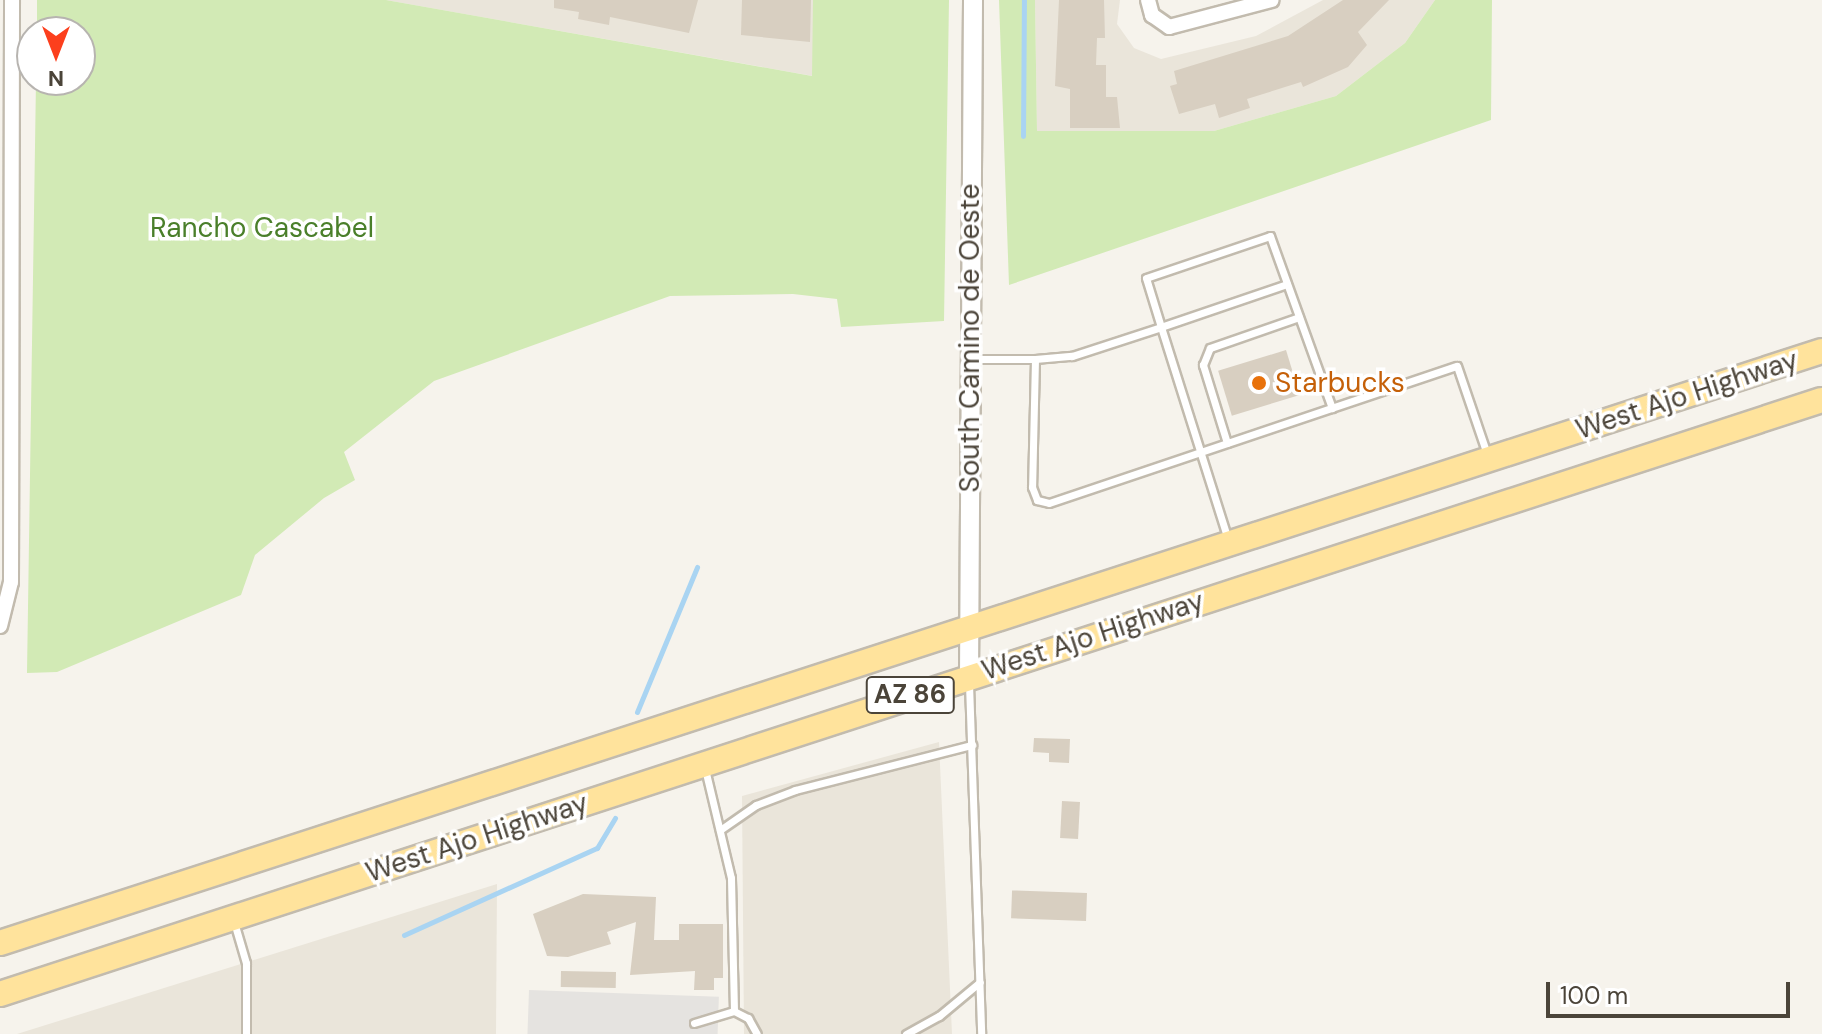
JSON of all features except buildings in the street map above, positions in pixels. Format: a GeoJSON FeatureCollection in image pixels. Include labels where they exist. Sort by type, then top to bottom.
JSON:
{"type":"FeatureCollection","features":[{"type":"Feature","properties":{"kind":"main road","name":"West Ajo Highway"},"geometry":{"type":"LineString","coordinates":[[0,943],[1822,351]]}},
{"type":"Feature","properties":{"kind":"main road","name":"West Ajo Highway"},"geometry":{"type":"LineString","coordinates":[[0,994],[1822,400]]}},
{"type":"Feature","properties":{"kind":"street"},"geometry":{"type":"LineString","coordinates":[[1,624],[11,582],[12,0]]}},
{"type":"Feature","properties":{"kind":"street","name":"South Camino de Oeste"},"geometry":{"type":"LineString","coordinates":[[969,676],[973,0]]}},
{"type":"Feature","properties":{"kind":"street"},"geometry":{"type":"LineString","coordinates":[[1148,0],[1155,29],[1188,26],[1272,0]]}},
{"type":"Feature","properties":{"kind":"lane"},"geometry":{"type":"LineString","coordinates":[[1229,542],[1146,278],[1270,236],[1332,408]]}},
{"type":"Feature","properties":{"kind":"lane"},"geometry":{"type":"LineString","coordinates":[[970,359],[1072,356],[1287,284]]}},
{"type":"Feature","properties":{"kind":"lane"},"geometry":{"type":"LineString","coordinates":[[1227,443],[1203,365],[1210,348],[1299,317]]}},
{"type":"Feature","properties":{"kind":"lane"},"geometry":{"type":"LineString","coordinates":[[1035,359],[1032,487],[1037,500],[1049,503],[1457,366],[1489,459]]}},
{"type":"Feature","properties":{"kind":"lane"},"geometry":{"type":"LineString","coordinates":[[969,676],[981,1034]]}},
{"type":"Feature","properties":{"kind":"lane"},"geometry":{"type":"LineString","coordinates":[[720,830],[756,805],[795,790],[972,745]]}},
{"type":"Feature","properties":{"kind":"lane"},"geometry":{"type":"LineString","coordinates":[[703,763],[731,878],[734,1011]]}},
{"type":"Feature","properties":{"kind":"lane"},"geometry":{"type":"LineString","coordinates":[[232,918],[246,963],[246,1034]]}},
{"type":"Feature","properties":{"kind":"lane"},"geometry":{"type":"LineString","coordinates":[[906,1034],[939,1016],[980,982]]}},
{"type":"Feature","properties":{"kind":"lane"},"geometry":{"type":"LineString","coordinates":[[694,1023],[734,1011],[748,1018],[757,1034]]}},
{"type":"Feature","properties":{"kind":"shaded area"},"geometry":{"type":"Polygon","coordinates":[[[386,0],[813,0],[813,76],[386,0]]]}},
{"type":"Feature","properties":{"kind":"shaded area"},"geometry":{"type":"Polygon","coordinates":[[[1035,0],[1120,0],[1117,24],[1134,48],[1161,59],[1256,36],[1323,0],[1435,0],[1405,43],[1336,96],[1214,131],[1037,131],[1035,0]]]}},
{"type":"Feature","properties":{"kind":"shaded area"},"geometry":{"type":"Polygon","coordinates":[[[939,742],[952,1034],[744,1034],[742,796],[939,742]]]}},
{"type":"Feature","properties":{"kind":"shaded area"},"geometry":{"type":"Polygon","coordinates":[[[497,884],[496,1034],[17,1034],[497,884]]]}},
{"type":"Feature","properties":{"kind":"shaded area"},"geometry":{"type":"Polygon","coordinates":[[[529,990],[719,997],[718,1034],[527,1034],[529,990]]]}},
{"type":"Feature","properties":{"kind":"green space","name":"Rancho Cascabel"},"geometry":{"type":"Polygon","coordinates":[[[37,0],[386,0],[812,76],[813,0],[949,0],[944,321],[841,327],[837,299],[793,294],[670,296],[434,381],[344,452],[355,480],[324,498],[255,555],[241,595],[57,672],[27,673],[36,96],[96,96],[96,16],[37,16],[37,0]]]}},
{"type":"Feature","properties":{"kind":"green space"},"geometry":{"type":"Polygon","coordinates":[[[999,0],[1035,0],[1037,131],[1214,131],[1336,96],[1405,43],[1435,0],[1492,0],[1491,120],[1009,285],[999,0]]]}},
{"type":"Feature","properties":{"kind":"waterway"},"geometry":{"type":"LineString","coordinates":[[1023,136],[1024,0]]}},
{"type":"Feature","properties":{"kind":"waterway"},"geometry":{"type":"LineString","coordinates":[[637,712],[697,567]]}},
{"type":"Feature","properties":{"kind":"waterway"},"geometry":{"type":"LineString","coordinates":[[404,935],[597,848],[615,818]]}},
{"type":"Feature","properties":{"kind":"place","name":"Starbucks"},"geometry":{"type":"Point","coordinates":[1259,383]}}]}
